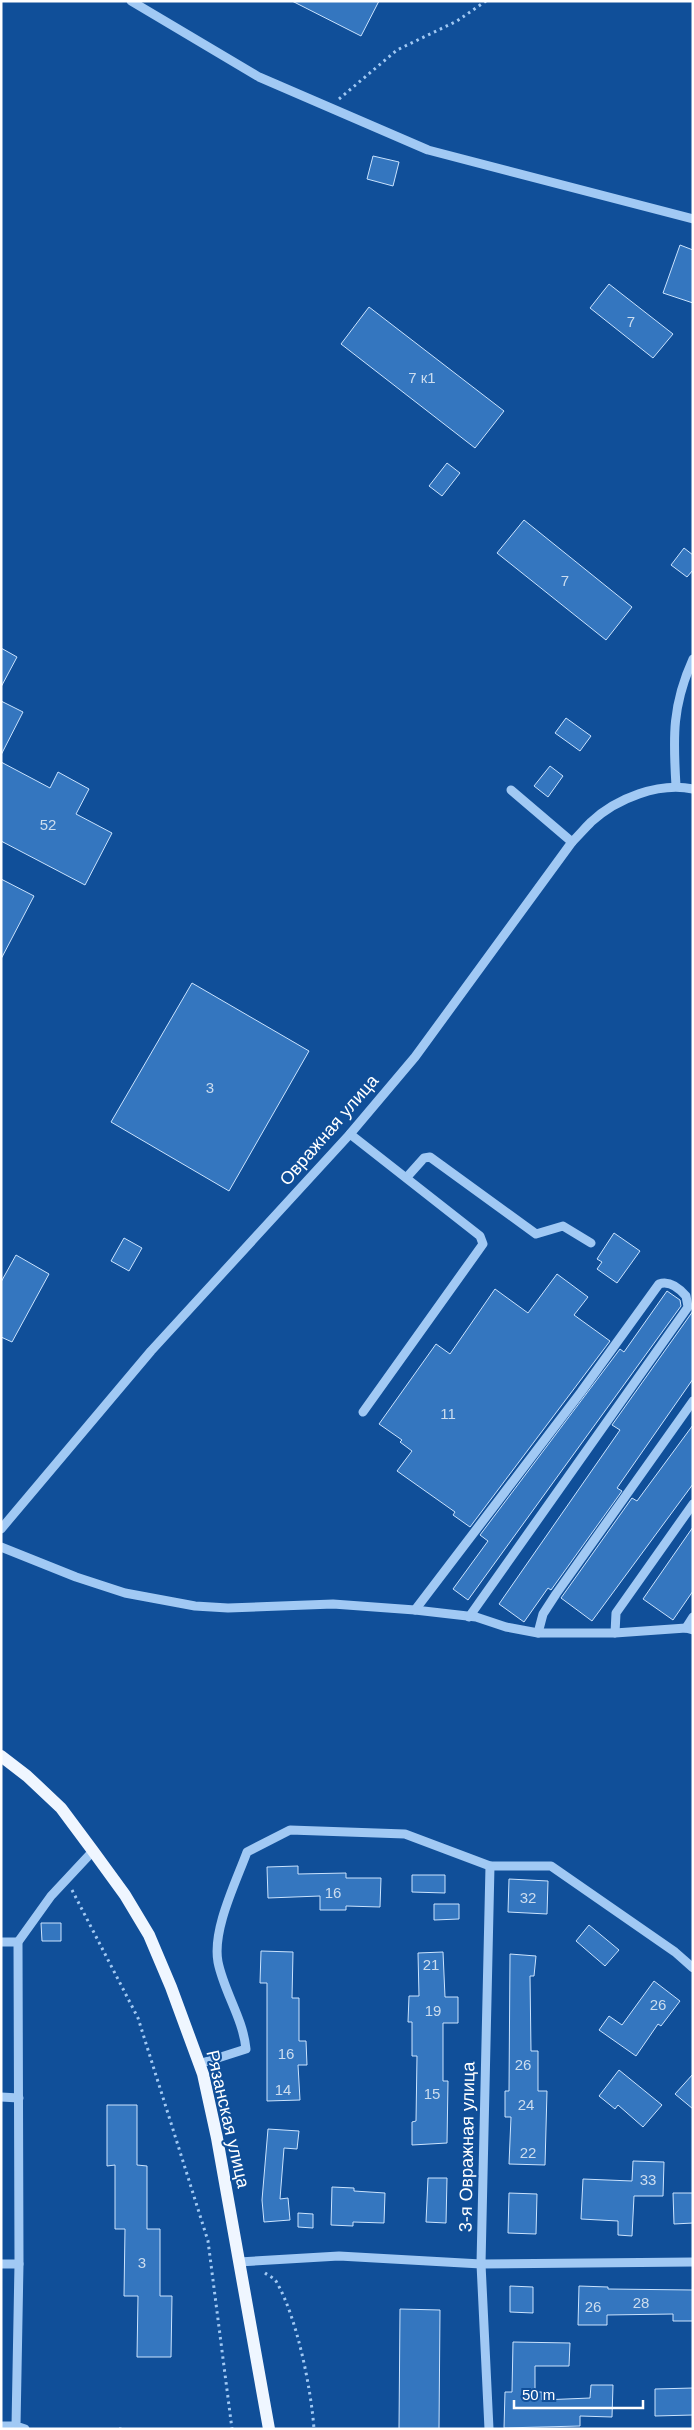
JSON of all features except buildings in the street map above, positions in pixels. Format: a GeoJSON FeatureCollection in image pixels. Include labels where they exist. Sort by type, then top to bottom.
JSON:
{"type":"FeatureCollection","features":[{"type":"Feature","properties":{"kind":"main road","name":"Рязанская улица"},"geometry":{"type":"LineString","coordinates":[[1,1756],[27,1776],[61,1808],[125,1895],[149,1935],[186,2025],[199,2064],[217,2138],[270,2429]]}},
{"type":"Feature","properties":{"kind":"street"},"geometry":{"type":"LineString","coordinates":[[131,1],[259,77],[428,150],[693,219]]}},
{"type":"Feature","properties":{"kind":"street"},"geometry":{"type":"LineString","coordinates":[[676,786],[673,735],[682,684],[693,658]]}},
{"type":"Feature","properties":{"kind":"street","name":"Овражная улица"},"geometry":{"type":"LineString","coordinates":[[1,1529],[151,1351],[350,1134],[415,1057],[572,842],[591,822],[605,811],[641,793],[676,786],[693,789]]}},
{"type":"Feature","properties":{"kind":"street"},"geometry":{"type":"LineString","coordinates":[[511,790],[572,842]]}},
{"type":"Feature","properties":{"kind":"street"},"geometry":{"type":"LineString","coordinates":[[350,1134],[480,1236],[483,1244],[363,1412]]}},
{"type":"Feature","properties":{"kind":"street"},"geometry":{"type":"LineString","coordinates":[[407,1177],[424,1158],[430,1157],[536,1234],[563,1226],[591,1243]]}},
{"type":"Feature","properties":{"kind":"street"},"geometry":{"type":"LineString","coordinates":[[415,1610],[581,1392],[659,1284],[665,1282],[672,1284],[686,1296],[688,1307],[469,1617]]}},
{"type":"Feature","properties":{"kind":"street"},"geometry":{"type":"LineString","coordinates":[[538,1633],[543,1614],[556,1594],[693,1401]]}},
{"type":"Feature","properties":{"kind":"street"},"geometry":{"type":"LineString","coordinates":[[615,1633],[616,1613],[693,1504]]}},
{"type":"Feature","properties":{"kind":"street"},"geometry":{"type":"LineString","coordinates":[[1,1547],[76,1577],[125,1593],[195,1606],[228,1608],[334,1604],[415,1610],[469,1617],[538,1633],[615,1633],[690,1629],[693,1617]]}},
{"type":"Feature","properties":{"kind":"street"},"geometry":{"type":"LineString","coordinates":[[199,2064],[246,2049],[244,2030],[218,1961],[220,1924],[247,1852],[290,1830],[405,1834],[490,1866],[551,1866],[675,1952],[693,1968]]}},
{"type":"Feature","properties":{"kind":"street"},"geometry":{"type":"LineString","coordinates":[[1,2426],[19,2428],[18,1942],[51,1896],[94,1851]]}},
{"type":"Feature","properties":{"kind":"street","name":"3-я Овражная улица"},"geometry":{"type":"LineString","coordinates":[[489,2429],[481,2264],[490,1866]]}},
{"type":"Feature","properties":{"kind":"street"},"geometry":{"type":"LineString","coordinates":[[1,1942],[18,1942]]}},
{"type":"Feature","properties":{"kind":"street"},"geometry":{"type":"LineString","coordinates":[[1,2098],[19,2098]]}},
{"type":"Feature","properties":{"kind":"street"},"geometry":{"type":"LineString","coordinates":[[239,2262],[339,2256],[481,2264],[693,2262]]}},
{"type":"Feature","properties":{"kind":"street"},"geometry":{"type":"LineString","coordinates":[[1,2264],[19,2264]]}},
{"type":"Feature","properties":{"kind":"path"},"geometry":{"type":"LineString","coordinates":[[328,107],[397,50],[457,21],[486,1]]}},
{"type":"Feature","properties":{"kind":"path"},"geometry":{"type":"LineString","coordinates":[[67,1879],[138,2018],[208,2242],[232,2429]]}},
{"type":"Feature","properties":{"kind":"path"},"geometry":{"type":"LineString","coordinates":[[239,2262],[266,2273],[276,2281],[290,2315],[306,2376],[314,2429]]}}]}
